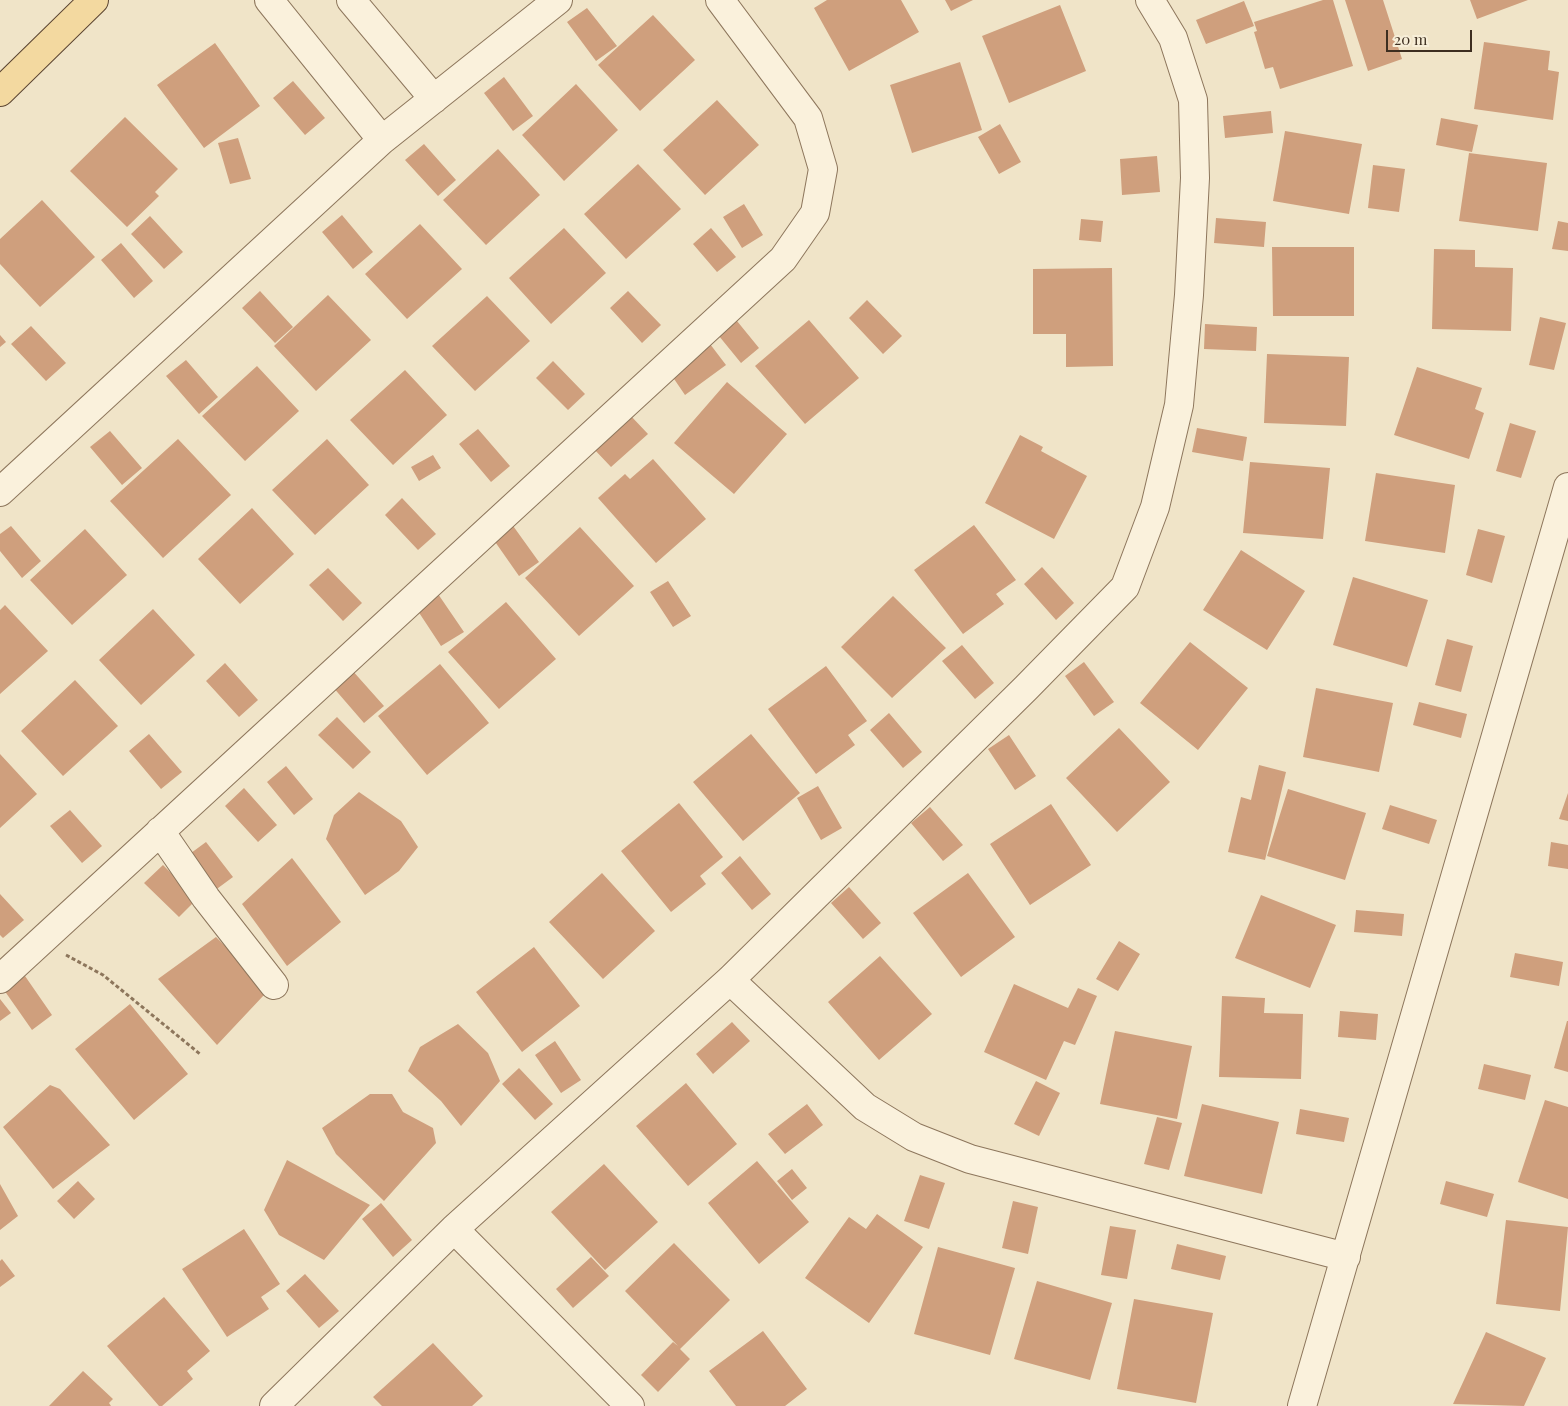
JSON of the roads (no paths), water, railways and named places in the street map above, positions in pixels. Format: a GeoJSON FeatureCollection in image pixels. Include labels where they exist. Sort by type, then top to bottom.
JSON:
{"type":"FeatureCollection","features":[{"type":"Feature","properties":{"kind":"main road"},"geometry":{"type":"LineString","coordinates":[[0,92],[94,0]]}},
{"type":"Feature","properties":{"kind":"street"},"geometry":{"type":"LineString","coordinates":[[269,0],[382,140]]}},
{"type":"Feature","properties":{"kind":"street"},"geometry":{"type":"LineString","coordinates":[[351,0],[434,99]]}},
{"type":"Feature","properties":{"kind":"street"},"geometry":{"type":"LineString","coordinates":[[0,492],[382,140],[558,0]]}},
{"type":"Feature","properties":{"kind":"street"},"geometry":{"type":"LineString","coordinates":[[0,979],[783,259],[815,213],[823,169],[808,118],[720,0]]}},
{"type":"Feature","properties":{"kind":"street"},"geometry":{"type":"LineString","coordinates":[[274,1406],[454,1229],[730,980],[1026,688],[1125,587],[1155,507],[1179,406],[1189,295],[1195,178],[1192,100],[1173,38],[1150,0]]}},
{"type":"Feature","properties":{"kind":"street"},"geometry":{"type":"LineString","coordinates":[[1302,1406],[1568,487]]}},
{"type":"Feature","properties":{"kind":"street"},"geometry":{"type":"LineString","coordinates":[[160,831],[206,898],[274,985]]}},
{"type":"Feature","properties":{"kind":"street"},"geometry":{"type":"LineString","coordinates":[[730,980],[865,1107],[914,1137],[970,1159],[1346,1257]]}},
{"type":"Feature","properties":{"kind":"street"},"geometry":{"type":"LineString","coordinates":[[454,1229],[630,1406]]}}]}
